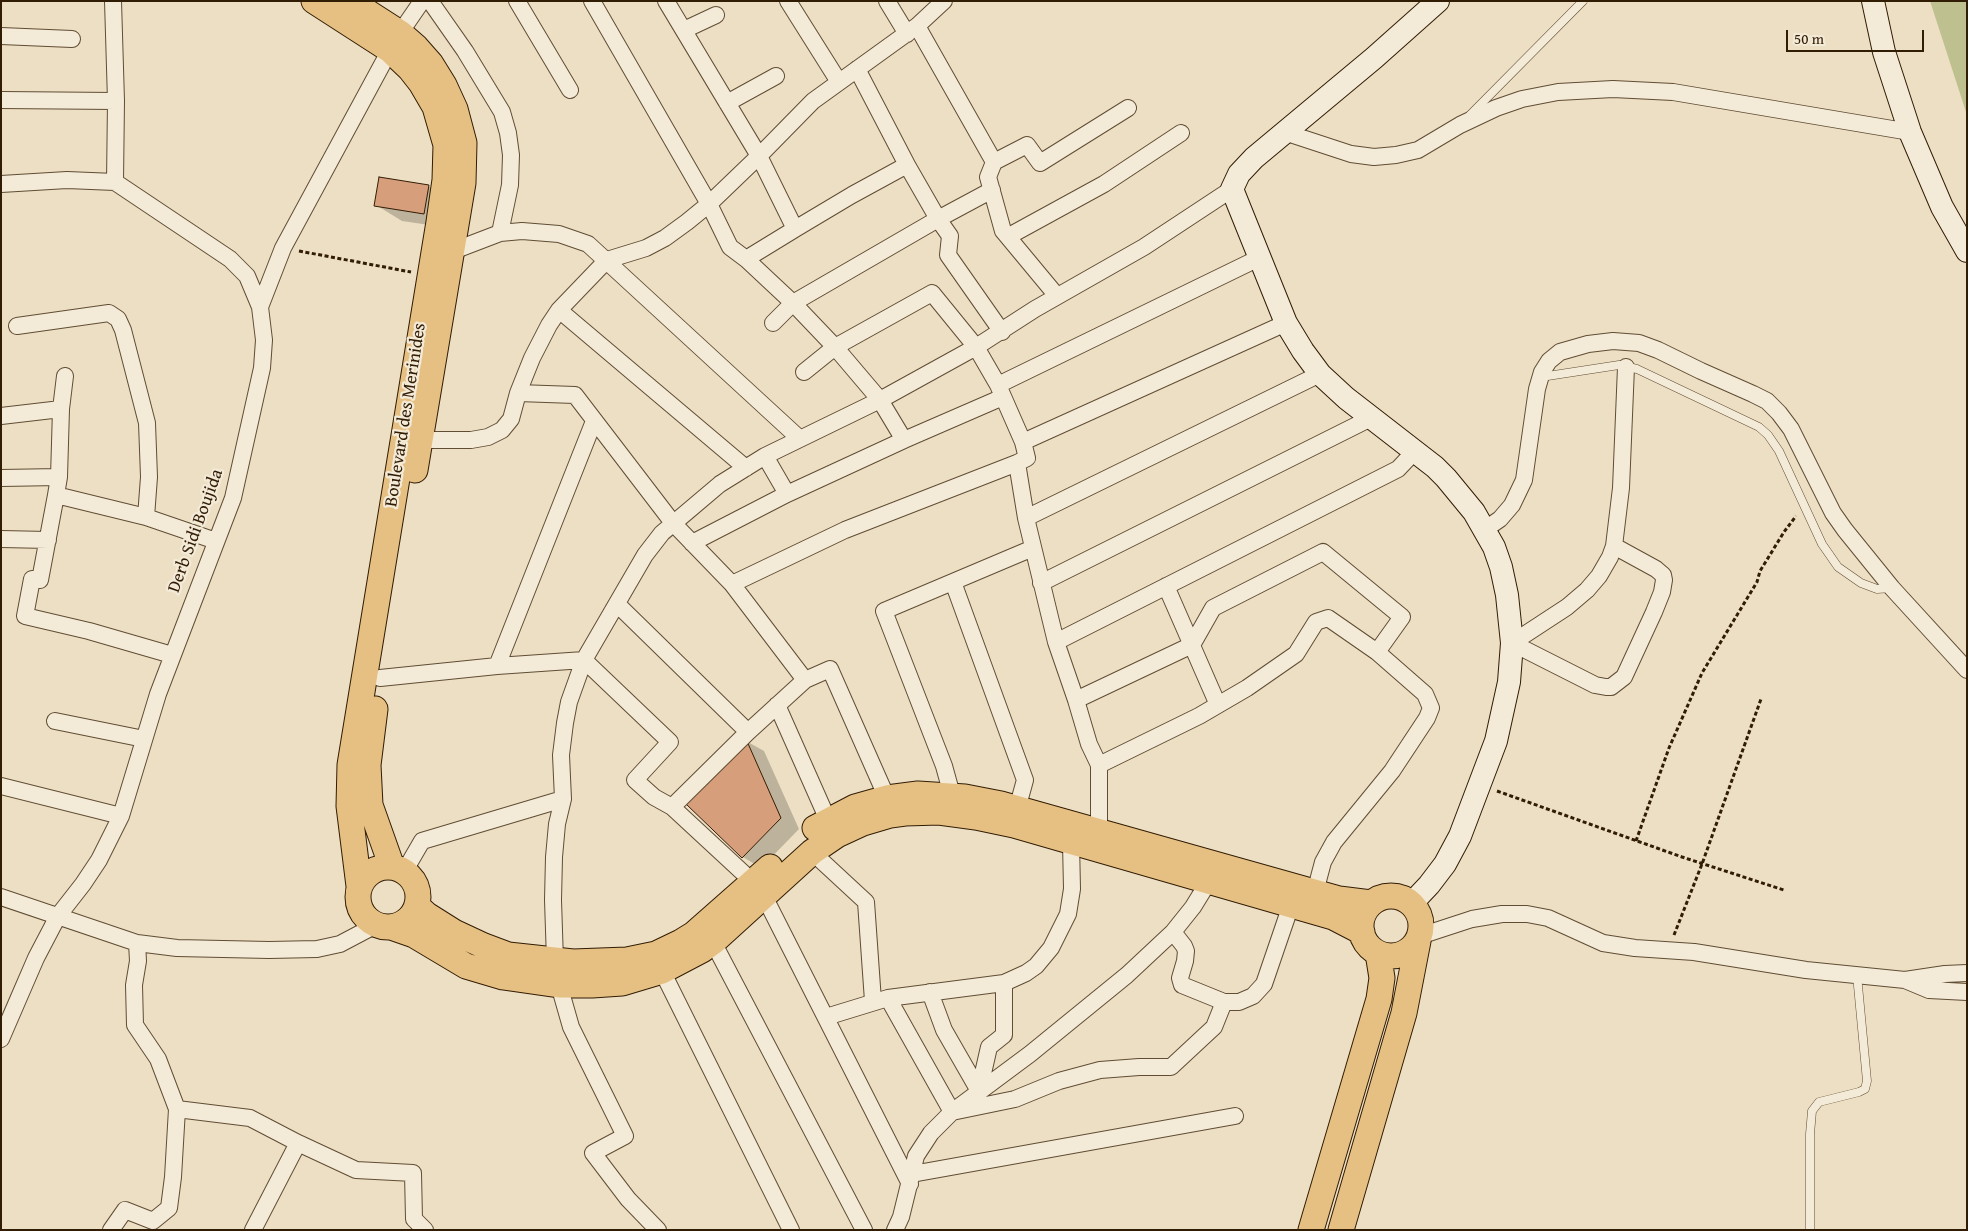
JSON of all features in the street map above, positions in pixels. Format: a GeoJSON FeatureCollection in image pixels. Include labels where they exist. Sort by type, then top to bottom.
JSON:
{"type":"FeatureCollection","features":[{"type":"Feature","properties":{"kind":"main road","name":"Boulevard des Merinides"},"geometry":{"type":"LineString","coordinates":[[314,1],[395,42],[416,47],[434,69],[451,99],[459,119],[464,143],[464,169],[453,251],[380,678],[368,765],[370,805],[398,869]]}},
{"type":"Feature","properties":{"kind":"main road","name":"Boulevard des Merinides"},"geometry":{"type":"LineString","coordinates":[[350,1],[395,42],[410,69],[421,83],[440,119],[446,145],[445,180],[350,765],[349,806],[360,886]]}},
{"type":"Feature","properties":{"kind":"main road"},"geometry":{"type":"LineString","coordinates":[[417,906],[427,915],[454,932],[497,951],[592,985],[622,983],[662,971],[688,959],[713,942],[799,841],[828,820],[855,807],[910,794],[952,795],[985,800],[1339,899],[1371,903]]}},
{"type":"Feature","properties":{"kind":"main road"},"geometry":{"type":"LineString","coordinates":[[384,926],[403,924],[412,916],[419,897],[417,887],[412,878],[398,869],[382,867],[373,871],[360,886],[358,897],[360,909],[366,919],[384,926],[414,935],[455,961],[476,970],[520,981],[557,973],[593,962],[627,960],[656,954],[681,942],[836,835],[863,823],[905,813],[939,812],[1014,825],[1333,917],[1362,932]]}},
{"type":"Feature","properties":{"kind":"main road"},"geometry":{"type":"LineString","coordinates":[[1341,1230],[1404,1014],[1422,926],[1420,916],[1412,903],[1400,897],[1378,898],[1371,903],[1363,914],[1362,932],[1367,944],[1378,953],[1388,956],[1398,955],[1411,948],[1419,938]]}},
{"type":"Feature","properties":{"kind":"main road"},"geometry":{"type":"LineString","coordinates":[[1311,1230],[1379,999],[1382,978],[1378,953]]}},
{"type":"Feature","properties":{"kind":"street"},"geometry":{"type":"LineString","coordinates":[[2,183],[67,180],[115,182],[116,101],[113,1]]}},
{"type":"Feature","properties":{"kind":"street"},"geometry":{"type":"LineString","coordinates":[[260,307],[283,248],[395,42],[422,1]]}},
{"type":"Feature","properties":{"kind":"street"},"geometry":{"type":"LineString","coordinates":[[430,1],[465,51],[502,112],[508,133],[511,155],[510,185],[500,233]]}},
{"type":"Feature","properties":{"kind":"street"},"geometry":{"type":"LineString","coordinates":[[517,1],[570,90]]}},
{"type":"Feature","properties":{"kind":"street"},"geometry":{"type":"LineString","coordinates":[[592,1],[709,204],[730,248],[746,259],[793,303],[834,347],[880,400],[904,440]]}},
{"type":"Feature","properties":{"kind":"street"},"geometry":{"type":"LineString","coordinates":[[666,1],[759,156],[795,230]]}},
{"type":"Feature","properties":{"kind":"street"},"geometry":{"type":"LineString","coordinates":[[788,1],[839,82]]}},
{"type":"Feature","properties":{"kind":"street"},"geometry":{"type":"LineString","coordinates":[[887,1],[912,30],[994,162]]}},
{"type":"Feature","properties":{"kind":"street"},"geometry":{"type":"LineString","coordinates":[[420,440],[471,440],[488,437],[502,430],[511,419],[518,393],[539,342],[560,310],[607,260],[646,248],[664,238],[709,204],[813,101],[912,30],[944,1]]}},
{"type":"Feature","properties":{"kind":"street"},"geometry":{"type":"LineString","coordinates":[[1873,1],[1884,52],[1910,132],[1942,207],[1967,251]]}},
{"type":"Feature","properties":{"kind":"street"},"geometry":{"type":"LineString","coordinates":[[658,1230],[628,1198],[593,1153],[625,1136],[571,1027],[557,973],[553,900],[557,824],[563,799],[562,755],[564,722],[569,702],[584,660],[645,556],[662,533],[720,484],[765,456],[880,400],[976,348],[1057,296],[1144,247],[1232,189],[1238,174],[1254,158],[1435,3]]}},
{"type":"Feature","properties":{"kind":"street"},"geometry":{"type":"LineString","coordinates":[[684,30],[716,15]]}},
{"type":"Feature","properties":{"kind":"street"},"geometry":{"type":"LineString","coordinates":[[1,36],[72,39]]}},
{"type":"Feature","properties":{"kind":"street"},"geometry":{"type":"LineString","coordinates":[[857,69],[907,165],[950,236],[948,255],[1002,332]]}},
{"type":"Feature","properties":{"kind":"street"},"geometry":{"type":"LineString","coordinates":[[727,103],[776,76]]}},
{"type":"Feature","properties":{"kind":"street"},"geometry":{"type":"LineString","coordinates":[[1284,132],[1351,154],[1374,157],[1396,155],[1418,150],[1460,125],[1496,108],[1522,99],[1558,92],[1612,89],[1674,92],[1910,132]]}},
{"type":"Feature","properties":{"kind":"street"},"geometry":{"type":"LineString","coordinates":[[1,100],[116,101]]}},
{"type":"Feature","properties":{"kind":"street"},"geometry":{"type":"LineString","coordinates":[[1057,296],[1003,231],[988,177],[994,162],[1027,145],[1040,163],[1128,108]]}},
{"type":"Feature","properties":{"kind":"street"},"geometry":{"type":"LineString","coordinates":[[1009,236],[1104,184],[1181,133]]}},
{"type":"Feature","properties":{"kind":"street"},"geometry":{"type":"LineString","coordinates":[[746,259],[852,195],[907,165]]}},
{"type":"Feature","properties":{"kind":"street","name":"Derb Sidi Boujida"},"geometry":{"type":"LineString","coordinates":[[1,1039],[36,958],[58,916],[99,860],[121,816],[172,654],[233,498],[262,368],[264,340],[260,307],[247,276],[230,259],[115,182]]}},
{"type":"Feature","properties":{"kind":"street"},"geometry":{"type":"LineString","coordinates":[[1232,189],[1286,323],[1303,352],[1320,374],[1346,398],[1435,467],[1446,478],[1474,512],[1494,547],[1501,567],[1508,595],[1512,643],[1509,682],[1496,740],[1460,836],[1445,864],[1412,903]]}},
{"type":"Feature","properties":{"kind":"street"},"geometry":{"type":"LineString","coordinates":[[773,323],[793,303],[992,190]]}},
{"type":"Feature","properties":{"kind":"street"},"geometry":{"type":"LineString","coordinates":[[453,251],[500,233],[535,231],[560,234],[588,244],[800,439]]}},
{"type":"Feature","properties":{"kind":"street"},"geometry":{"type":"LineString","coordinates":[[692,543],[787,494],[904,440],[1259,258]]}},
{"type":"Feature","properties":{"kind":"street"},"geometry":{"type":"LineString","coordinates":[[732,584],[845,530],[1027,458],[1023,442],[1001,391],[976,348],[932,293],[834,347],[804,372]]}},
{"type":"Feature","properties":{"kind":"street"},"geometry":{"type":"LineString","coordinates":[[560,310],[746,468]]}},
{"type":"Feature","properties":{"kind":"street"},"geometry":{"type":"LineString","coordinates":[[17,326],[109,313],[118,319],[123,330],[147,423],[149,477],[146,517]]}},
{"type":"Feature","properties":{"kind":"street"},"geometry":{"type":"LineString","coordinates":[[1023,442],[1286,323]]}},
{"type":"Feature","properties":{"kind":"street"},"geometry":{"type":"LineString","coordinates":[[1484,530],[1500,519],[1506,512],[1524,480],[1540,377],[1549,361],[1560,352],[1588,344],[1629,341],[1658,350],[1753,394],[1767,402],[1779,413],[1792,429],[1829,505],[1845,530],[1892,588],[1967,670]]}},
{"type":"Feature","properties":{"kind":"street"},"geometry":{"type":"LineString","coordinates":[[1512,643],[1567,607],[1587,590],[1599,576],[1610,557],[1614,546],[1621,488],[1626,367]]}},
{"type":"Feature","properties":{"kind":"street"},"geometry":{"type":"LineString","coordinates":[[1026,518],[1320,374]]}},
{"type":"Feature","properties":{"kind":"street"},"geometry":{"type":"LineString","coordinates":[[65,376],[60,409],[59,477],[40,580],[32,579],[25,616],[172,654]]}},
{"type":"Feature","properties":{"kind":"street"},"geometry":{"type":"LineString","coordinates":[[518,393],[575,395],[673,523],[732,584],[805,680]]}},
{"type":"Feature","properties":{"kind":"street"},"geometry":{"type":"LineString","coordinates":[[1,416],[60,409]]}},
{"type":"Feature","properties":{"kind":"street"},"geometry":{"type":"LineString","coordinates":[[1041,583],[1371,418]]}},
{"type":"Feature","properties":{"kind":"street"},"geometry":{"type":"LineString","coordinates":[[497,666],[594,421]]}},
{"type":"Feature","properties":{"kind":"street"},"geometry":{"type":"LineString","coordinates":[[1056,642],[1398,468],[1415,452]]}},
{"type":"Feature","properties":{"kind":"street"},"geometry":{"type":"LineString","coordinates":[[765,456],[787,494]]}},
{"type":"Feature","properties":{"kind":"street"},"geometry":{"type":"LineString","coordinates":[[1017,463],[1026,518],[1056,642],[1076,700],[1088,744],[1099,765],[1099,832]]}},
{"type":"Feature","properties":{"kind":"street"},"geometry":{"type":"LineString","coordinates":[[1,478],[59,477]]}},
{"type":"Feature","properties":{"kind":"street"},"geometry":{"type":"LineString","coordinates":[[56,495],[146,517],[216,541]]}},
{"type":"Feature","properties":{"kind":"street"},"geometry":{"type":"LineString","coordinates":[[1,540],[48,540]]}},
{"type":"Feature","properties":{"kind":"street"},"geometry":{"type":"LineString","coordinates":[[1512,643],[1595,685],[1606,688],[1618,683],[1624,676],[1654,612],[1662,592],[1664,580],[1663,575],[1656,569],[1614,546]]}},
{"type":"Feature","properties":{"kind":"street"},"geometry":{"type":"LineString","coordinates":[[952,795],[944,766],[884,611],[1033,548]]}},
{"type":"Feature","properties":{"kind":"street"},"geometry":{"type":"LineString","coordinates":[[1076,700],[1192,645],[1213,608],[1322,552],[1402,617],[1376,652]]}},
{"type":"Feature","properties":{"kind":"street"},"geometry":{"type":"LineString","coordinates":[[953,582],[1025,780],[1017,808]]}},
{"type":"Feature","properties":{"kind":"street"},"geometry":{"type":"LineString","coordinates":[[1166,586],[1218,705]]}},
{"type":"Feature","properties":{"kind":"street"},"geometry":{"type":"LineString","coordinates":[[617,604],[748,732]]}},
{"type":"Feature","properties":{"kind":"street"},"geometry":{"type":"LineString","coordinates":[[1099,765],[1218,705],[1247,688],[1296,654],[1316,622],[1328,618],[1376,652],[1424,694],[1431,708],[1427,718],[1392,771],[1334,842],[1323,862],[1315,892]]}},
{"type":"Feature","properties":{"kind":"street"},"geometry":{"type":"LineString","coordinates":[[380,678],[497,666],[584,660],[670,742],[635,780],[654,797],[672,807],[759,889],[911,1179]]}},
{"type":"Feature","properties":{"kind":"street"},"geometry":{"type":"LineString","coordinates":[[672,807],[748,732],[805,680],[830,669],[887,798]]}},
{"type":"Feature","properties":{"kind":"street"},"geometry":{"type":"LineString","coordinates":[[777,705],[828,820]]}},
{"type":"Feature","properties":{"kind":"street"},"geometry":{"type":"LineString","coordinates":[[55,721],[144,739]]}},
{"type":"Feature","properties":{"kind":"street"},"geometry":{"type":"LineString","coordinates":[[1,786],[121,816]]}},
{"type":"Feature","properties":{"kind":"street"},"geometry":{"type":"LineString","coordinates":[[398,869],[422,841],[563,799]]}},
{"type":"Feature","properties":{"kind":"street"},"geometry":{"type":"LineString","coordinates":[[826,1017],[881,999],[1004,983],[1036,966],[1051,948],[1068,914],[1072,889],[1071,843]]}},
{"type":"Feature","properties":{"kind":"street"},"geometry":{"type":"LineString","coordinates":[[812,852],[866,902],[881,999],[952,1112]]}},
{"type":"Feature","properties":{"kind":"street"},"geometry":{"type":"LineString","coordinates":[[895,1230],[901,1217],[920,1148],[931,1133],[952,1112],[1079,1015],[1127,975],[1172,932],[1193,907],[1209,881]]}},
{"type":"Feature","properties":{"kind":"street"},"geometry":{"type":"LineString","coordinates":[[1,897],[137,943],[177,948],[317,949],[340,944],[384,926]]}},
{"type":"Feature","properties":{"kind":"street"},"geometry":{"type":"LineString","coordinates":[[1172,932],[1186,951],[1186,961],[1180,978],[1182,985],[1224,1002],[1231,1003],[1247,1000],[1259,991],[1267,977],[1291,905]]}},
{"type":"Feature","properties":{"kind":"street"},"geometry":{"type":"LineString","coordinates":[[1419,938],[1472,919],[1502,914],[1521,914],[1548,918],[1603,943],[1635,948],[1669,950],[1806,970],[1905,980],[1967,973]]}},
{"type":"Feature","properties":{"kind":"street"},"geometry":{"type":"LineString","coordinates":[[713,942],[864,1230]]}},
{"type":"Feature","properties":{"kind":"street"},"geometry":{"type":"LineString","coordinates":[[111,1230],[124,1210],[153,1221],[169,1208],[173,1177],[177,1109],[158,1059],[135,1025],[134,985],[138,961],[137,943]]}},
{"type":"Feature","properties":{"kind":"street"},"geometry":{"type":"LineString","coordinates":[[662,971],[791,1230]]}},
{"type":"Feature","properties":{"kind":"street"},"geometry":{"type":"LineString","coordinates":[[1905,980],[1930,990],[1967,992]]}},
{"type":"Feature","properties":{"kind":"street"},"geometry":{"type":"LineString","coordinates":[[979,1091],[989,1047],[1004,1035],[1004,983]]}},
{"type":"Feature","properties":{"kind":"street"},"geometry":{"type":"LineString","coordinates":[[930,992],[944,1030],[979,1091]]}},
{"type":"Feature","properties":{"kind":"street"},"geometry":{"type":"LineString","coordinates":[[952,1112],[1015,1098],[1059,1081],[1100,1070],[1138,1066],[1170,1067],[1214,1026],[1224,1002]]}},
{"type":"Feature","properties":{"kind":"street"},"geometry":{"type":"LineString","coordinates":[[177,1109],[250,1118],[356,1170],[413,1173],[414,1219],[425,1230]]}},
{"type":"Feature","properties":{"kind":"street"},"geometry":{"type":"LineString","coordinates":[[911,1179],[1235,1116]]}},
{"type":"Feature","properties":{"kind":"street"},"geometry":{"type":"LineString","coordinates":[[253,1230],[298,1143]]}},
{"type":"Feature","properties":{"kind":"lane"},"geometry":{"type":"LineString","coordinates":[[1460,125],[1583,1]]}},
{"type":"Feature","properties":{"kind":"lane"},"geometry":{"type":"LineString","coordinates":[[1540,377],[1605,367],[1637,369],[1759,427],[1768,435],[1779,451],[1822,544],[1838,567],[1861,583],[1877,589],[1892,588]]}},
{"type":"Feature","properties":{"kind":"lane"},"geometry":{"type":"LineString","coordinates":[[1810,1230],[1810,1134],[1812,1111],[1819,1102],[1865,1089],[1867,1082],[1857,975]]}},
{"type":"Feature","properties":{"kind":"path"},"geometry":{"type":"LineString","coordinates":[[283,248],[430,275]]}},
{"type":"Feature","properties":{"kind":"path"},"geometry":{"type":"LineString","coordinates":[[1636,841],[1669,748],[1702,672],[1757,582],[1760,571],[1774,548],[1804,507]]}},
{"type":"Feature","properties":{"kind":"path"},"geometry":{"type":"LineString","coordinates":[[1669,950],[1761,699]]}},
{"type":"Feature","properties":{"kind":"path"},"geometry":{"type":"LineString","coordinates":[[1480,785],[1702,864],[1784,890]]}},
{"type":"Feature","properties":{"kind":"green space"},"geometry":{"type":"Polygon","coordinates":[[[1930,1],[1967,1],[1967,115],[1930,1]]]}},
{"type":"Feature","properties":{"kind":"building"},"geometry":{"type":"Polygon","coordinates":[[[379,177],[429,185],[424,214],[374,206],[379,177]]]}},
{"type":"Feature","properties":{"kind":"building"},"geometry":{"type":"Polygon","coordinates":[[[746,739],[781,818],[742,858],[685,803],[746,739]]]}}]}
